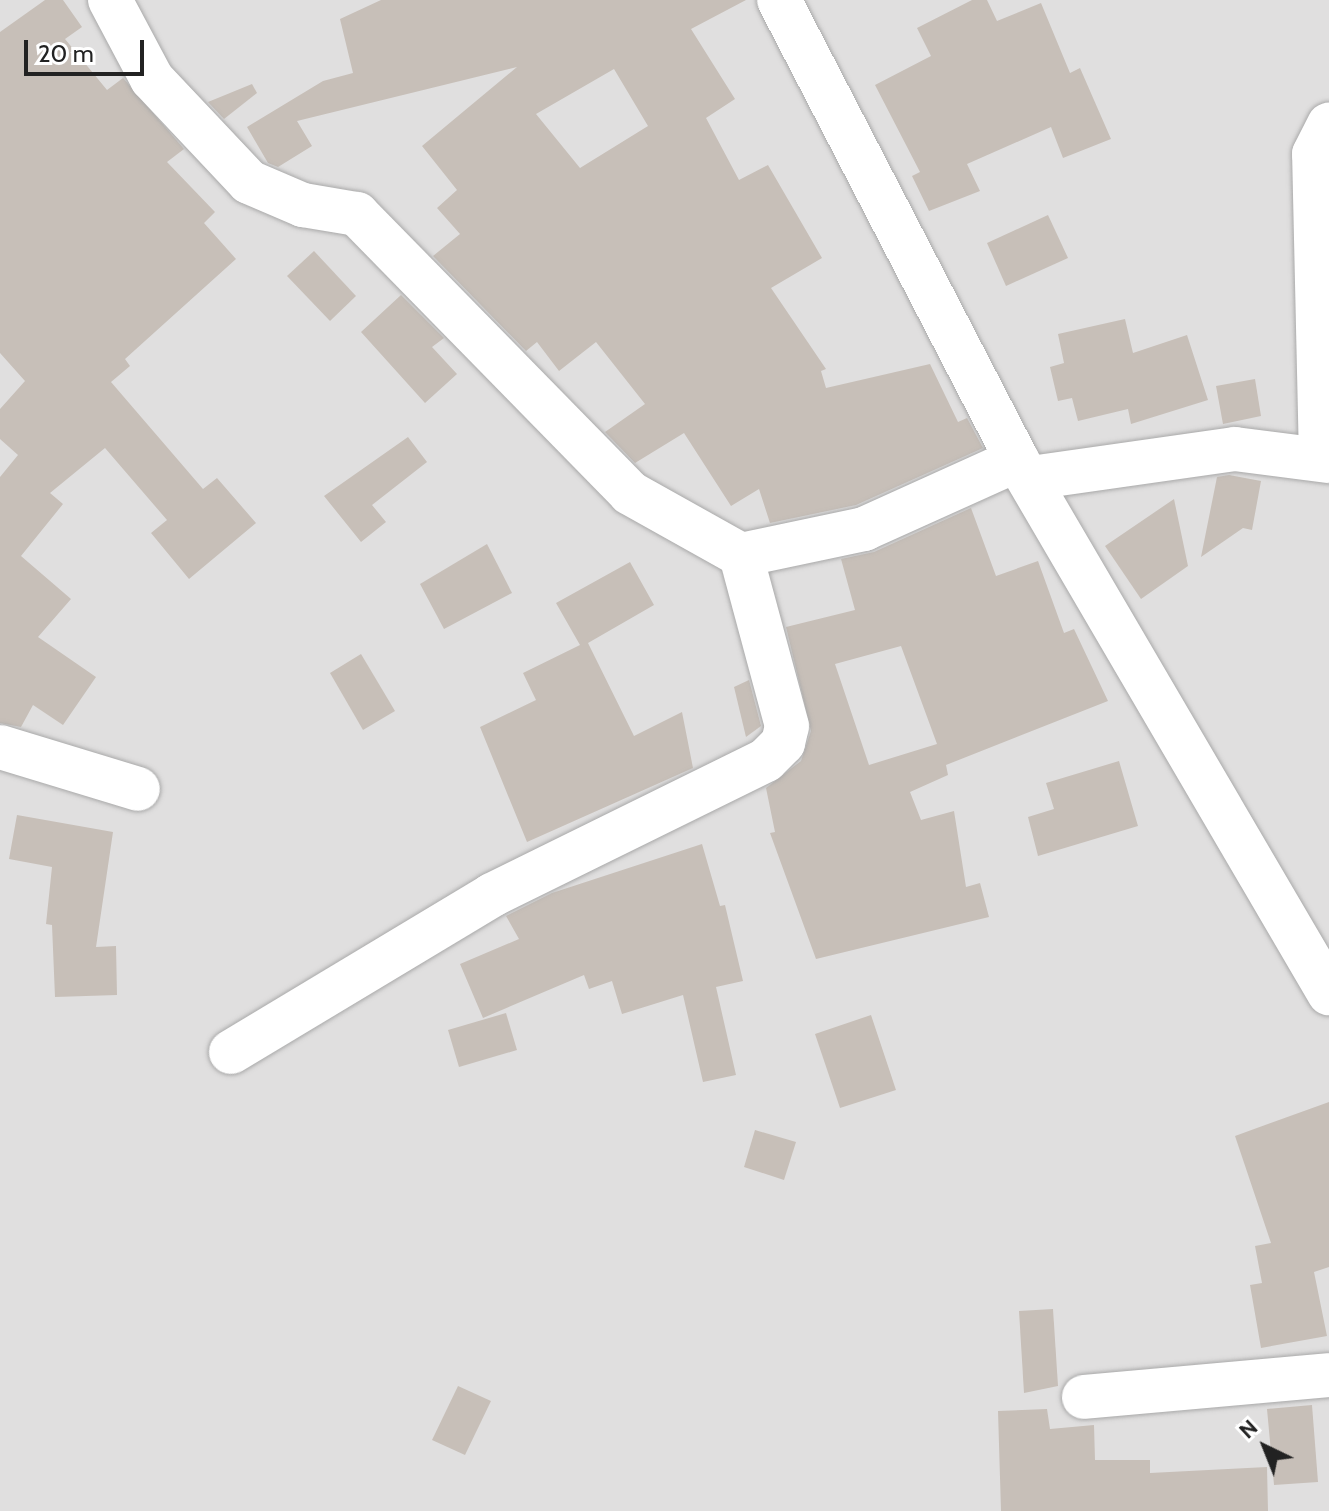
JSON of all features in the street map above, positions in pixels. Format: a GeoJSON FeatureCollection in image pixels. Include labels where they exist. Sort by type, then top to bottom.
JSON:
{"type":"FeatureCollection","features":[{"type":"Feature","properties":{"kind":"street"},"geometry":{"type":"LineString","coordinates":[[110,0],[152,79],[249,182],[303,205],[357,214],[630,493],[741,555],[864,529],[1024,469],[1235,449],[1325,460],[1314,154],[1329,125]]}},
{"type":"Feature","properties":{"kind":"street"},"geometry":{"type":"LineString","coordinates":[[779,0],[1024,469],[1329,993]]}},
{"type":"Feature","properties":{"kind":"street"},"geometry":{"type":"LineString","coordinates":[[231,1052],[492,895],[766,760],[783,743],[787,726],[741,555]]}},
{"type":"Feature","properties":{"kind":"street"},"geometry":{"type":"LineString","coordinates":[[0,747],[138,789]]}},
{"type":"Feature","properties":{"kind":"street"},"geometry":{"type":"LineString","coordinates":[[1084,1397],[1329,1375]]}},
{"type":"Feature","properties":{"kind":"shaded area"},"geometry":{"type":"Polygon","coordinates":[[[0,0],[1329,0],[1329,1511],[0,1511],[0,0]]]}},
{"type":"Feature","properties":{"kind":"building"},"geometry":{"type":"Polygon","coordinates":[[[45,0],[63,0],[82,27],[65,39],[107,90],[123,78],[184,149],[167,162],[215,212],[204,223],[236,259],[125,359],[130,366],[111,382],[203,489],[217,478],[256,523],[189,579],[151,533],[167,520],[105,448],[50,493],[63,504],[21,556],[71,599],[38,637],[96,677],[63,725],[33,705],[21,727],[0,723],[0,477],[18,455],[0,439],[0,409],[25,381],[0,353],[0,32],[45,0]]]}},
{"type":"Feature","properties":{"kind":"building"},"geometry":{"type":"Polygon","coordinates":[[[381,0],[746,0],[691,29],[735,99],[706,118],[739,180],[768,165],[822,258],[771,288],[826,369],[821,371],[826,388],[930,364],[958,422],[967,418],[983,448],[856,505],[770,523],[759,489],[731,506],[684,433],[635,463],[605,432],[645,404],[596,342],[559,371],[537,342],[526,351],[433,256],[460,234],[437,208],[457,190],[422,146],[517,67],[297,121],[312,146],[278,167],[268,163],[247,127],[323,81],[353,73],[340,19],[381,0]],[[614,69],[536,114],[580,168],[648,126],[614,69]]]}},
{"type":"Feature","properties":{"kind":"building"},"geometry":{"type":"Polygon","coordinates":[[[972,0],[987,0],[997,21],[1041,3],[1070,73],[1080,68],[1111,139],[1063,158],[1051,127],[967,164],[980,191],[929,211],[912,176],[920,172],[875,85],[931,56],[917,28],[972,0]]]}},
{"type":"Feature","properties":{"kind":"building"},"geometry":{"type":"Polygon","coordinates":[[[252,84],[257,93],[224,119],[208,102],[252,84]]]}},
{"type":"Feature","properties":{"kind":"building"},"geometry":{"type":"Polygon","coordinates":[[[1048,215],[1068,258],[1006,286],[987,243],[1048,215]]]}},
{"type":"Feature","properties":{"kind":"building"},"geometry":{"type":"Polygon","coordinates":[[[314,251],[356,296],[330,321],[287,276],[314,251]]]}},
{"type":"Feature","properties":{"kind":"building"},"geometry":{"type":"Polygon","coordinates":[[[401,295],[444,338],[432,347],[457,374],[425,403],[361,332],[401,295]]]}},
{"type":"Feature","properties":{"kind":"building"},"geometry":{"type":"Polygon","coordinates":[[[1125,319],[1133,353],[1187,335],[1208,400],[1131,424],[1128,409],[1078,421],[1072,398],[1058,401],[1050,367],[1064,363],[1058,334],[1125,319]]]}},
{"type":"Feature","properties":{"kind":"building"},"geometry":{"type":"Polygon","coordinates":[[[1255,379],[1261,416],[1223,424],[1216,386],[1255,379]]]}},
{"type":"Feature","properties":{"kind":"building"},"geometry":{"type":"Polygon","coordinates":[[[408,437],[427,462],[372,505],[386,522],[361,542],[324,496],[408,437]]]}},
{"type":"Feature","properties":{"kind":"building"},"geometry":{"type":"Polygon","coordinates":[[[1229,475],[1261,481],[1252,530],[1243,528],[1201,557],[1217,477],[1229,475]]]}},
{"type":"Feature","properties":{"kind":"building"},"geometry":{"type":"Polygon","coordinates":[[[1174,499],[1188,566],[1141,599],[1105,546],[1174,499]]]}},
{"type":"Feature","properties":{"kind":"building"},"geometry":{"type":"Polygon","coordinates":[[[971,508],[996,576],[1038,561],[1064,633],[1074,629],[1108,701],[946,765],[948,775],[910,792],[921,820],[954,811],[966,887],[980,883],[989,917],[816,959],[770,833],[775,832],[766,788],[801,761],[811,731],[786,627],[855,610],[841,559],[874,552],[971,508]],[[901,646],[835,664],[869,765],[937,744],[901,646]]]}},
{"type":"Feature","properties":{"kind":"building"},"geometry":{"type":"Polygon","coordinates":[[[487,544],[512,593],[444,629],[420,584],[487,544]]]}},
{"type":"Feature","properties":{"kind":"building"},"geometry":{"type":"Polygon","coordinates":[[[630,562],[654,605],[588,643],[634,736],[682,712],[693,768],[527,842],[480,727],[536,700],[523,673],[580,645],[556,603],[630,562]]]}},
{"type":"Feature","properties":{"kind":"building"},"geometry":{"type":"Polygon","coordinates":[[[361,654],[395,711],[363,730],[330,673],[361,654]]]}},
{"type":"Feature","properties":{"kind":"building"},"geometry":{"type":"Polygon","coordinates":[[[749,680],[761,726],[746,737],[734,687],[749,680]]]}},
{"type":"Feature","properties":{"kind":"building"},"geometry":{"type":"Polygon","coordinates":[[[1119,761],[1138,826],[1038,856],[1028,817],[1054,809],[1046,783],[1119,761]]]}},
{"type":"Feature","properties":{"kind":"building"},"geometry":{"type":"Polygon","coordinates":[[[17,815],[113,832],[96,947],[116,946],[117,995],[55,997],[52,925],[46,924],[52,867],[9,859],[17,815]]]}},
{"type":"Feature","properties":{"kind":"building"},"geometry":{"type":"Polygon","coordinates":[[[702,844],[720,906],[725,905],[743,981],[716,987],[736,1075],[703,1082],[683,995],[622,1014],[612,981],[589,989],[584,975],[483,1018],[460,964],[519,939],[506,916],[552,893],[702,844]]]}},
{"type":"Feature","properties":{"kind":"building"},"geometry":{"type":"Polygon","coordinates":[[[506,1013],[517,1050],[459,1067],[448,1030],[506,1013]]]}},
{"type":"Feature","properties":{"kind":"building"},"geometry":{"type":"Polygon","coordinates":[[[871,1015],[896,1090],[840,1108],[815,1034],[871,1015]]]}},
{"type":"Feature","properties":{"kind":"building"},"geometry":{"type":"Polygon","coordinates":[[[1329,1102],[1329,1267],[1314,1272],[1327,1336],[1261,1348],[1250,1285],[1262,1283],[1255,1246],[1271,1243],[1235,1136],[1329,1102]]]}},
{"type":"Feature","properties":{"kind":"building"},"geometry":{"type":"Polygon","coordinates":[[[755,1130],[796,1142],[784,1180],[744,1167],[755,1130]]]}},
{"type":"Feature","properties":{"kind":"building"},"geometry":{"type":"Polygon","coordinates":[[[1053,1309],[1058,1386],[1024,1393],[1019,1311],[1053,1309]]]}},
{"type":"Feature","properties":{"kind":"building"},"geometry":{"type":"Polygon","coordinates":[[[458,1386],[491,1401],[465,1455],[432,1440],[458,1386]]]}},
{"type":"Feature","properties":{"kind":"building"},"geometry":{"type":"Polygon","coordinates":[[[1312,1405],[1318,1482],[1274,1485],[1267,1409],[1312,1405]]]}},
{"type":"Feature","properties":{"kind":"building"},"geometry":{"type":"Polygon","coordinates":[[[1047,1409],[1050,1429],[1094,1425],[1095,1460],[1150,1460],[1150,1473],[1267,1467],[1268,1511],[1001,1511],[998,1411],[1047,1409]]]}}]}
